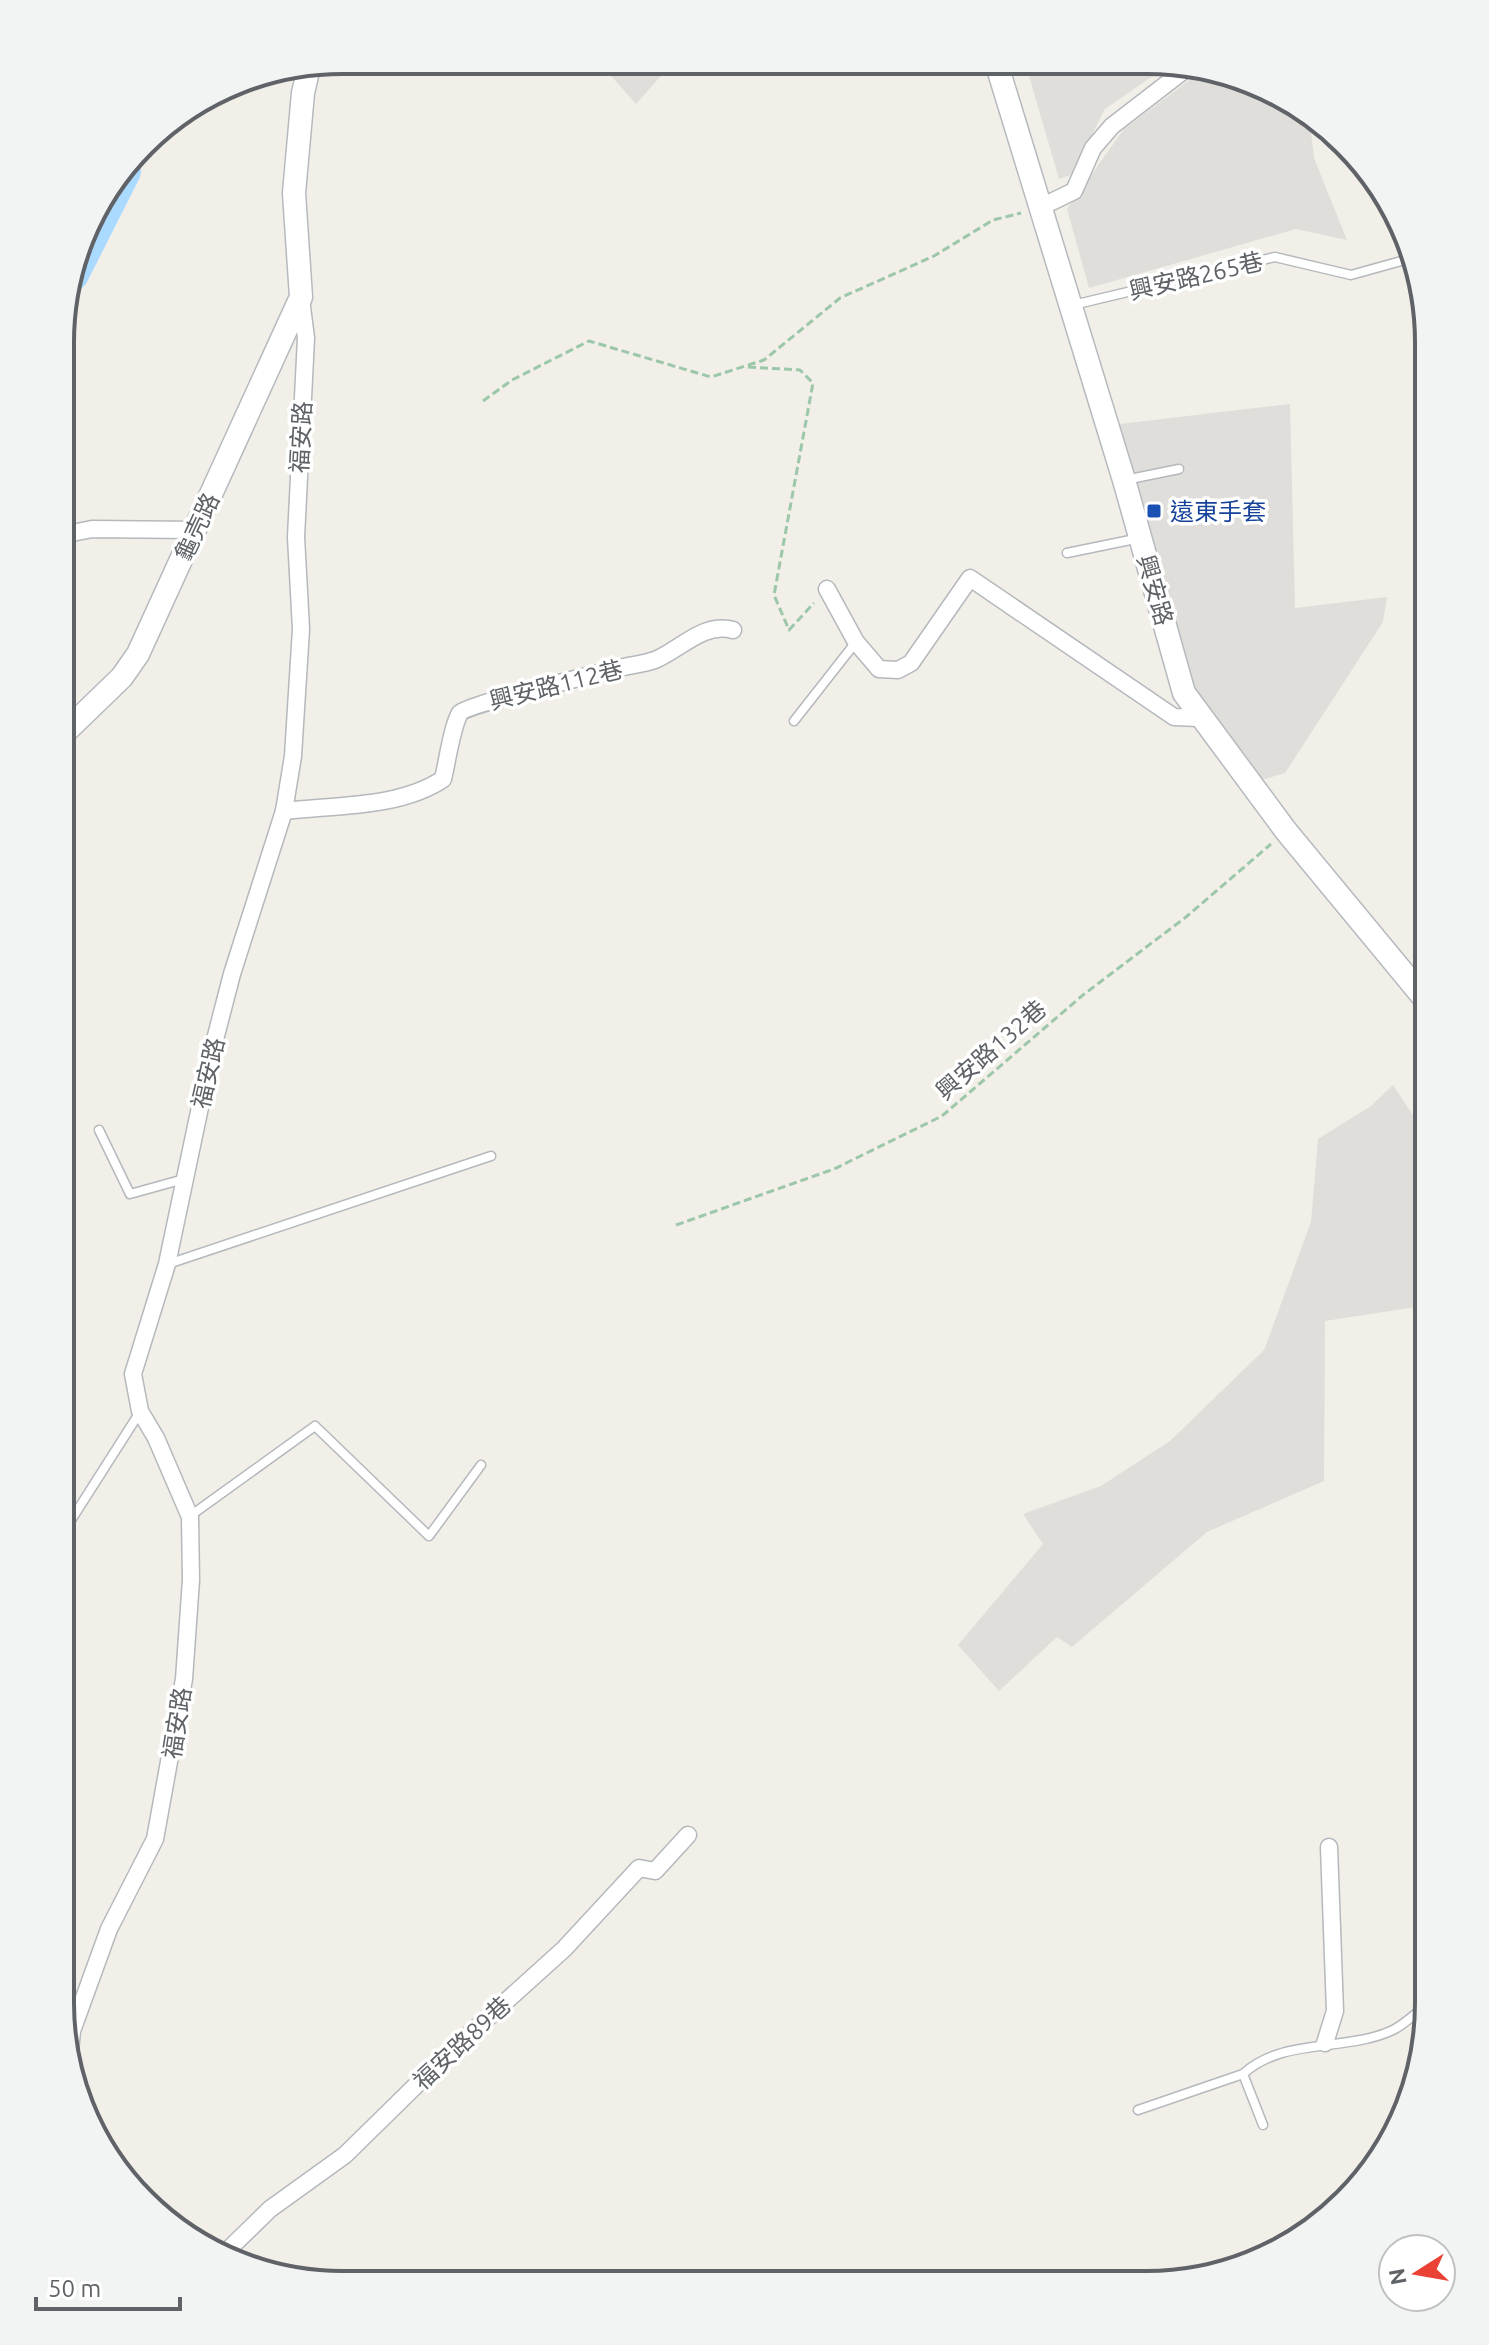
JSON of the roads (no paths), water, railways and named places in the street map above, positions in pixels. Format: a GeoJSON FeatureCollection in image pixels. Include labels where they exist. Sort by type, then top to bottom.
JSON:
{"type":"FeatureCollection","features":[{"type":"Feature","properties":{"kind":"street","name":"興安路"},"geometry":{"type":"LineString","coordinates":[[1000,74],[1039,208],[1072,305],[1184,693],[1286,831],[1415,987]]}},
{"type":"Feature","properties":{"kind":"street","name":"福安路"},"geometry":{"type":"LineString","coordinates":[[75,2022],[109,1929],[155,1839],[184,1679],[191,1580],[190,1517],[156,1438],[140,1411],[133,1374],[167,1264],[232,974],[284,811],[293,756],[301,629],[296,537],[306,338],[294,193],[307,76]]}},
{"type":"Feature","properties":{"kind":"street"},"geometry":{"type":"LineString","coordinates":[[1039,208],[1074,191],[1093,148],[1112,126],[1177,76]]}},
{"type":"Feature","properties":{"kind":"street","name":"龜壳路"},"geometry":{"type":"LineString","coordinates":[[74,723],[122,677],[138,654],[301,297]]}},
{"type":"Feature","properties":{"kind":"street"},"geometry":{"type":"LineString","coordinates":[[74,533],[92,529],[195,530]]}},
{"type":"Feature","properties":{"kind":"street"},"geometry":{"type":"LineString","coordinates":[[827,589],[856,642],[879,669],[898,670],[911,663],[970,578],[1174,717],[1200,718]]}},
{"type":"Feature","properties":{"kind":"street","name":"興安路112巷"},"geometry":{"type":"LineString","coordinates":[[284,811],[408,796],[429,788],[443,779],[460,714],[470,706],[656,659],[681,643],[717,628],[733,630]]}},
{"type":"Feature","properties":{"kind":"street","name":"福安路89巷"},"geometry":{"type":"LineString","coordinates":[[231,2247],[270,2209],[345,2155],[453,2049],[564,1949],[639,1868],[655,1871],[688,1835]]}},
{"type":"Feature","properties":{"kind":"street"},"geometry":{"type":"LineString","coordinates":[[1325,2043],[1335,2011],[1329,1847]]}},
{"type":"Feature","properties":{"kind":"lane","name":"興安路265巷"},"geometry":{"type":"LineString","coordinates":[[1072,305],[1275,257],[1351,275],[1402,261]]}},
{"type":"Feature","properties":{"kind":"lane"},"geometry":{"type":"LineString","coordinates":[[1124,480],[1179,469]]}},
{"type":"Feature","properties":{"kind":"lane"},"geometry":{"type":"LineString","coordinates":[[1067,553],[1140,538]]}},
{"type":"Feature","properties":{"kind":"lane"},"geometry":{"type":"LineString","coordinates":[[794,721],[856,642]]}},
{"type":"Feature","properties":{"kind":"lane"},"geometry":{"type":"LineString","coordinates":[[99,1130],[130,1194],[184,1179]]}},
{"type":"Feature","properties":{"kind":"lane"},"geometry":{"type":"LineString","coordinates":[[167,1264],[491,1156]]}},
{"type":"Feature","properties":{"kind":"lane"},"geometry":{"type":"LineString","coordinates":[[74,1515],[140,1411]]}},
{"type":"Feature","properties":{"kind":"lane"},"geometry":{"type":"LineString","coordinates":[[190,1517],[315,1426],[429,1536],[481,1465]]}},
{"type":"Feature","properties":{"kind":"lane"},"geometry":{"type":"LineString","coordinates":[[1138,2110],[1243,2074],[1254,2064],[1325,2043],[1335,2044],[1393,2030],[1414,2014]]}},
{"type":"Feature","properties":{"kind":"lane"},"geometry":{"type":"LineString","coordinates":[[1243,2074],[1263,2125]]}},
{"type":"Feature","properties":{"kind":"place","name":"遠東手套"},"geometry":{"type":"Point","coordinates":[1154,511]}}]}
